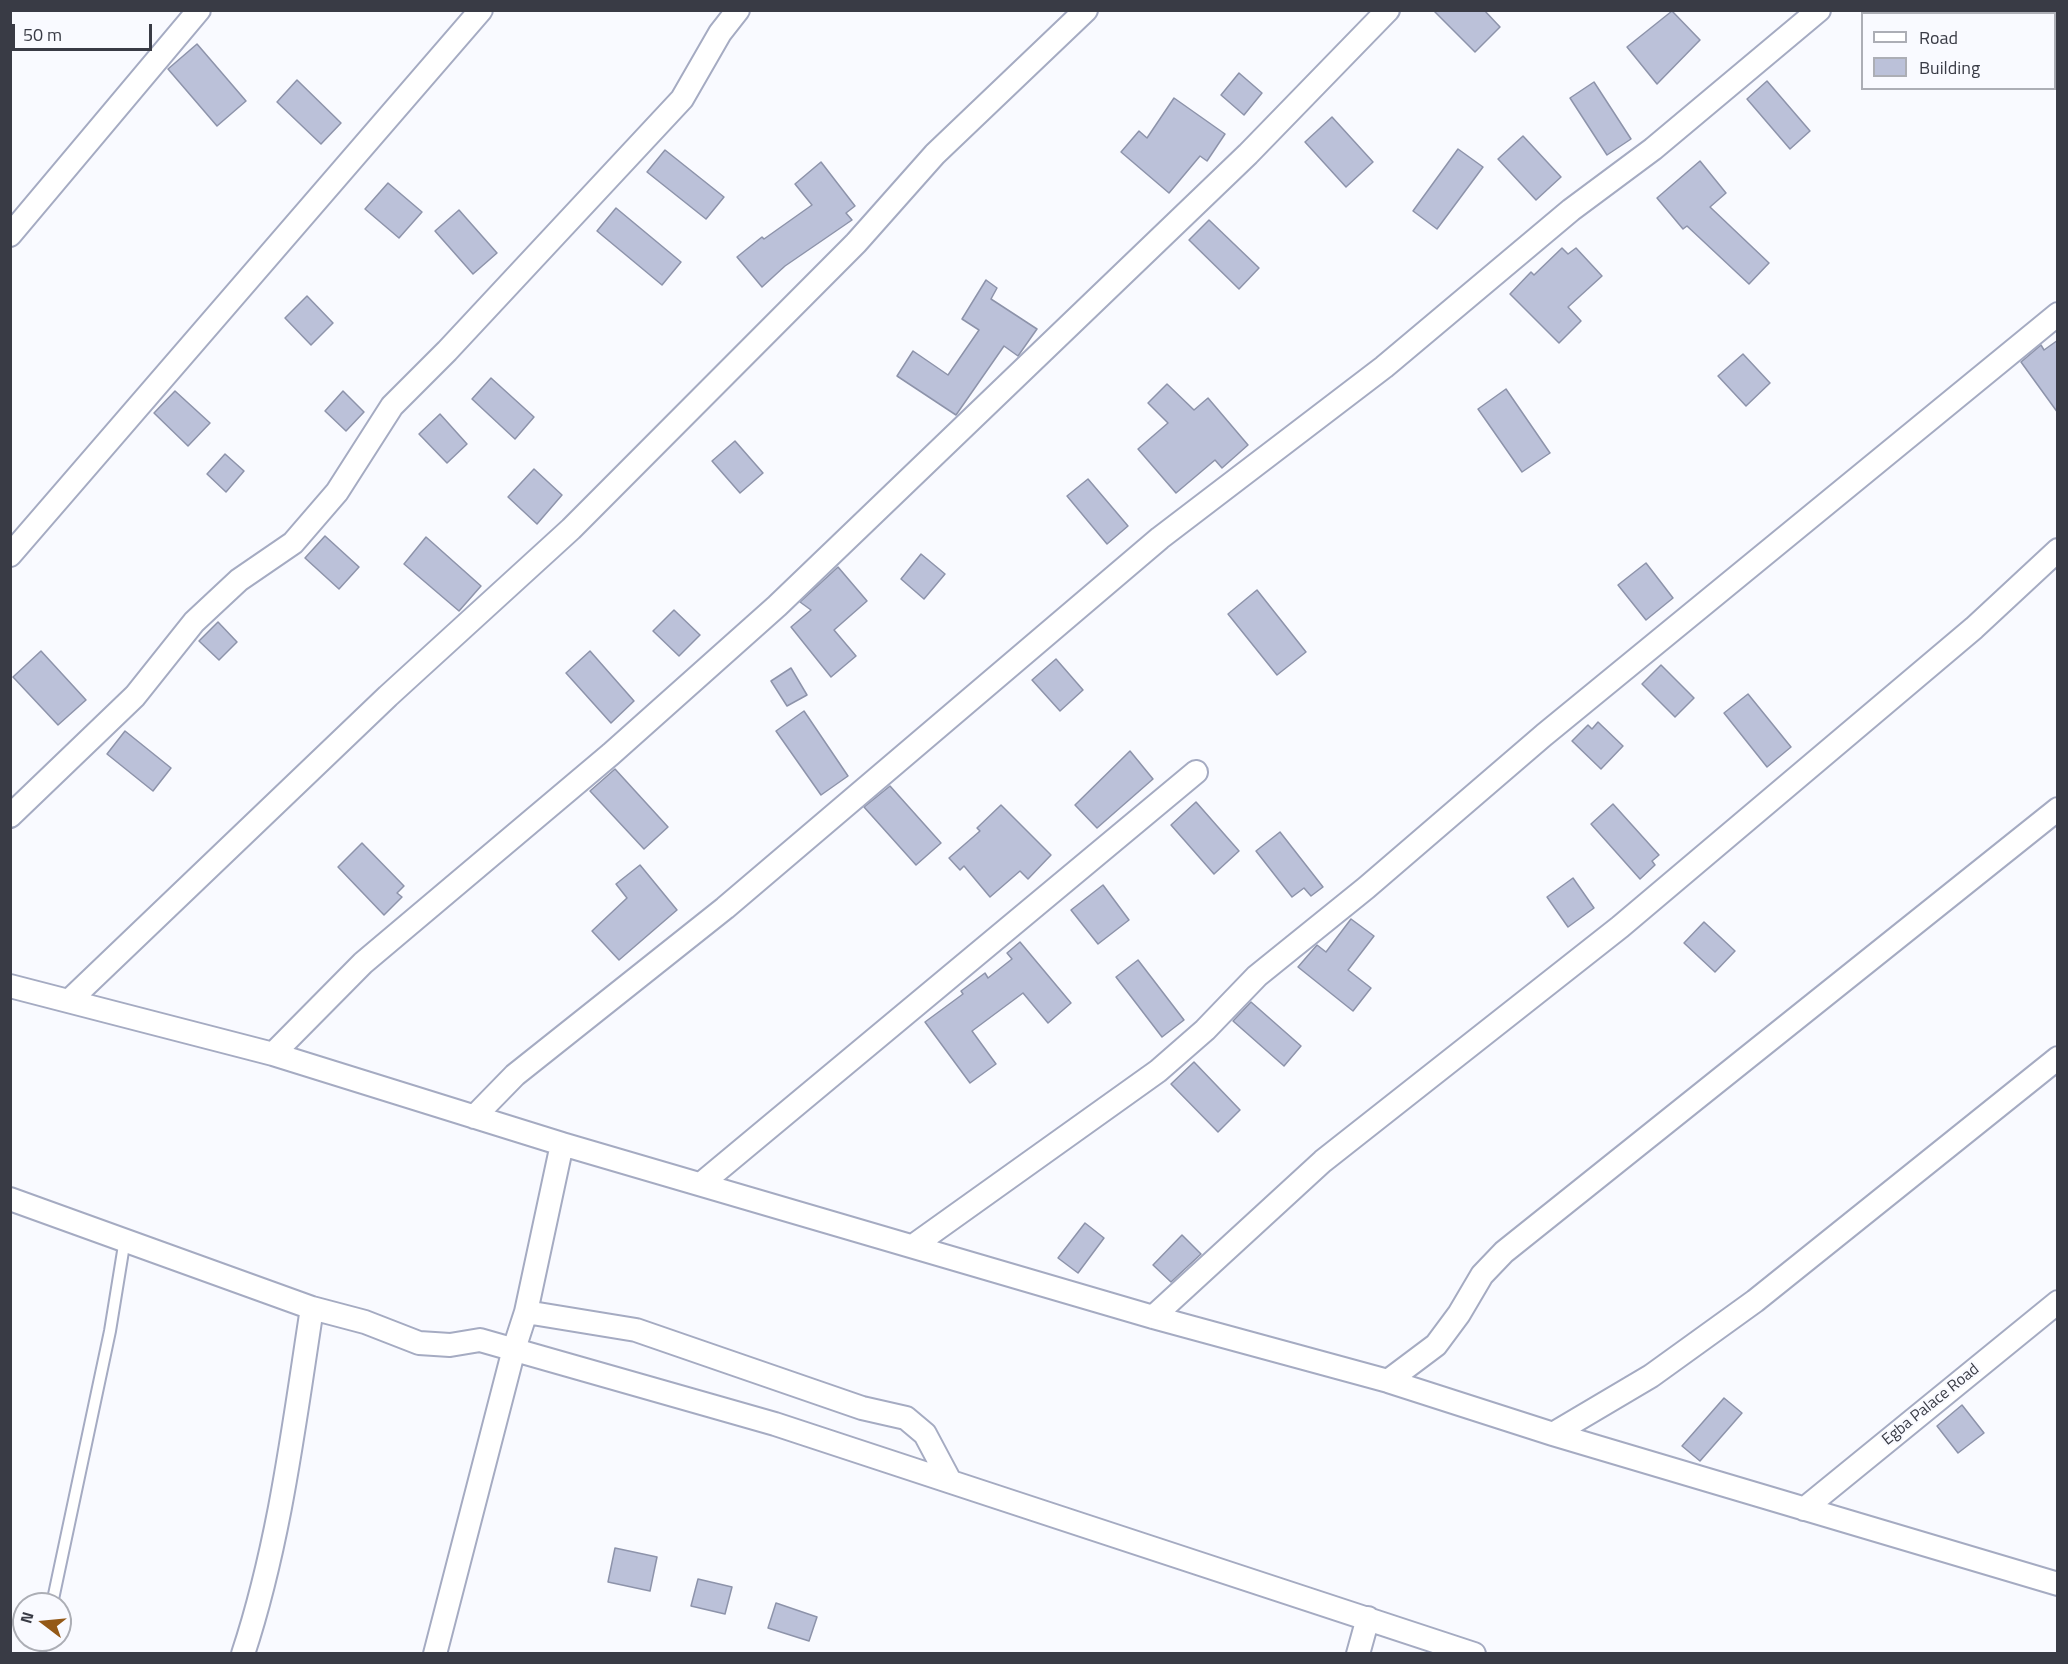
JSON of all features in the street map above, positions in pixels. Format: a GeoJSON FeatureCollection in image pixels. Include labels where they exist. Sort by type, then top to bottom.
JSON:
{"type":"FeatureCollection","features":[{"type":"Feature","properties":{"kind":"street"},"geometry":{"type":"LineString","coordinates":[[10,235],[199,10]]}},
{"type":"Feature","properties":{"kind":"street"},"geometry":{"type":"LineString","coordinates":[[10,555],[481,10]]}},
{"type":"Feature","properties":{"kind":"street"},"geometry":{"type":"LineString","coordinates":[[10,816],[135,696],[194,622],[239,580],[292,543],[337,492],[392,406],[447,351],[682,99],[720,33],[738,10]]}},
{"type":"Feature","properties":{"kind":"street"},"geometry":{"type":"LineString","coordinates":[[69,1001],[379,704],[571,529],[855,243],[935,154],[1086,10]]}},
{"type":"Feature","properties":{"kind":"street"},"geometry":{"type":"LineString","coordinates":[[273,1054],[363,963],[610,754],[777,606],[1240,162],[1388,10]]}},
{"type":"Feature","properties":{"kind":"street"},"geometry":{"type":"LineString","coordinates":[[474,1118],[515,1075],[725,908],[1160,538],[1384,367],[1571,210],[1653,149],[1819,10]]}},
{"type":"Feature","properties":{"kind":"street"},"geometry":{"type":"LineString","coordinates":[[913,1246],[1158,1071],[1205,1030],[1257,976],[1366,888],[1579,705],[2058,314]]}},
{"type":"Feature","properties":{"kind":"street"},"geometry":{"type":"LineString","coordinates":[[1153,1317],[1323,1161],[1620,927],[1965,636],[2058,550]]}},
{"type":"Feature","properties":{"kind":"street"},"geometry":{"type":"LineString","coordinates":[[701,1184],[1196,772]]}},
{"type":"Feature","properties":{"kind":"street"},"geometry":{"type":"LineString","coordinates":[[1388,1381],[1436,1345],[1459,1314],[1482,1275],[1504,1252],[2058,810]]}},
{"type":"Feature","properties":{"kind":"street"},"geometry":{"type":"LineString","coordinates":[[10,986],[273,1054],[474,1118],[1153,1317],[1388,1381],[1553,1434],[2058,1584]]}},
{"type":"Feature","properties":{"kind":"street"},"geometry":{"type":"LineString","coordinates":[[1553,1434],[1651,1376],[1755,1301],[2058,1058]]}},
{"type":"Feature","properties":{"kind":"street"},"geometry":{"type":"LineString","coordinates":[[435,1653],[514,1349],[526,1312],[562,1144]]}},
{"type":"Feature","properties":{"kind":"street"},"geometry":{"type":"LineString","coordinates":[[10,1199],[312,1308],[365,1322],[419,1343],[450,1345],[480,1341],[775,1424],[1474,1653]]}},
{"type":"Feature","properties":{"kind":"street","name":"Egba Palace Road"},"geometry":{"type":"LineString","coordinates":[[1804,1509],[2058,1302]]}},
{"type":"Feature","properties":{"kind":"street"},"geometry":{"type":"LineString","coordinates":[[243,1653],[261,1599],[285,1482],[312,1308]]}},
{"type":"Feature","properties":{"kind":"street"},"geometry":{"type":"LineString","coordinates":[[526,1312],[636,1330],[862,1408],[906,1418],[925,1434],[950,1481]]}},
{"type":"Feature","properties":{"kind":"street"},"geometry":{"type":"LineString","coordinates":[[1358,1653],[1368,1618]]}},
{"type":"Feature","properties":{"kind":"lane"},"geometry":{"type":"LineString","coordinates":[[55,1592],[110,1331],[125,1239]]}},
{"type":"Feature","properties":{"kind":"building"},"geometry":{"type":"Polygon","coordinates":[[[1433,10],[1484,10],[1500,27],[1475,52],[1433,10]]]}},
{"type":"Feature","properties":{"kind":"building"},"geometry":{"type":"Polygon","coordinates":[[[1672,11],[1700,40],[1657,84],[1627,47],[1672,11]]]}},
{"type":"Feature","properties":{"kind":"building"},"geometry":{"type":"Polygon","coordinates":[[[197,44],[246,101],[217,126],[168,69],[197,44]]]}},
{"type":"Feature","properties":{"kind":"building"},"geometry":{"type":"Polygon","coordinates":[[[1239,73],[1262,93],[1244,115],[1221,95],[1239,73]]]}},
{"type":"Feature","properties":{"kind":"building"},"geometry":{"type":"Polygon","coordinates":[[[297,80],[341,123],[321,144],[277,102],[297,80]]]}},
{"type":"Feature","properties":{"kind":"building"},"geometry":{"type":"Polygon","coordinates":[[[1767,81],[1810,131],[1790,149],[1747,99],[1767,81]]]}},
{"type":"Feature","properties":{"kind":"building"},"geometry":{"type":"Polygon","coordinates":[[[1594,82],[1631,139],[1607,155],[1570,98],[1594,82]]]}},
{"type":"Feature","properties":{"kind":"building"},"geometry":{"type":"Polygon","coordinates":[[[1174,98],[1225,134],[1207,161],[1200,156],[1169,193],[1121,152],[1139,131],[1147,138],[1174,98]]]}},
{"type":"Feature","properties":{"kind":"building"},"geometry":{"type":"Polygon","coordinates":[[[1332,117],[1373,162],[1346,187],[1305,142],[1332,117]]]}},
{"type":"Feature","properties":{"kind":"building"},"geometry":{"type":"Polygon","coordinates":[[[1523,136],[1561,177],[1536,200],[1498,159],[1523,136]]]}},
{"type":"Feature","properties":{"kind":"building"},"geometry":{"type":"Polygon","coordinates":[[[1458,149],[1483,167],[1437,229],[1413,211],[1458,149]]]}},
{"type":"Feature","properties":{"kind":"building"},"geometry":{"type":"Polygon","coordinates":[[[665,150],[724,197],[706,219],[647,172],[665,150]]]}},
{"type":"Feature","properties":{"kind":"building"},"geometry":{"type":"Polygon","coordinates":[[[1700,161],[1726,193],[1710,207],[1769,263],[1749,284],[1687,226],[1683,229],[1657,198],[1700,161]]]}},
{"type":"Feature","properties":{"kind":"building"},"geometry":{"type":"Polygon","coordinates":[[[821,162],[855,206],[846,213],[852,220],[785,266],[762,287],[737,257],[762,237],[764,239],[812,205],[795,184],[821,162]]]}},
{"type":"Feature","properties":{"kind":"building"},"geometry":{"type":"Polygon","coordinates":[[[388,183],[422,212],[399,238],[365,209],[388,183]]]}},
{"type":"Feature","properties":{"kind":"building"},"geometry":{"type":"Polygon","coordinates":[[[616,208],[681,262],[662,285],[597,231],[616,208]]]}},
{"type":"Feature","properties":{"kind":"building"},"geometry":{"type":"Polygon","coordinates":[[[459,210],[497,253],[473,274],[435,231],[459,210]]]}},
{"type":"Feature","properties":{"kind":"building"},"geometry":{"type":"Polygon","coordinates":[[[1209,220],[1259,268],[1239,289],[1189,240],[1209,220]]]}},
{"type":"Feature","properties":{"kind":"building"},"geometry":{"type":"Polygon","coordinates":[[[1562,248],[1568,254],[1576,248],[1602,276],[1568,307],[1581,321],[1559,343],[1510,294],[1531,272],[1534,275],[1562,248]]]}},
{"type":"Feature","properties":{"kind":"building"},"geometry":{"type":"Polygon","coordinates":[[[986,280],[997,288],[991,299],[1037,329],[1018,356],[1004,346],[956,415],[897,376],[913,351],[948,375],[979,330],[962,319],[986,280]]]}},
{"type":"Feature","properties":{"kind":"building"},"geometry":{"type":"Polygon","coordinates":[[[307,296],[333,323],[311,345],[285,318],[307,296]]]}},
{"type":"Feature","properties":{"kind":"building"},"geometry":{"type":"Polygon","coordinates":[[[2058,340],[2058,413],[2021,362],[2041,345],[2044,350],[2058,340]]]}},
{"type":"Feature","properties":{"kind":"building"},"geometry":{"type":"Polygon","coordinates":[[[1743,354],[1770,383],[1746,406],[1718,376],[1743,354]]]}},
{"type":"Feature","properties":{"kind":"building"},"geometry":{"type":"Polygon","coordinates":[[[491,378],[534,417],[515,439],[472,399],[491,378]]]}},
{"type":"Feature","properties":{"kind":"building"},"geometry":{"type":"Polygon","coordinates":[[[1167,384],[1194,410],[1208,398],[1248,445],[1222,468],[1215,460],[1176,493],[1138,449],[1168,423],[1148,403],[1167,384]]]}},
{"type":"Feature","properties":{"kind":"building"},"geometry":{"type":"Polygon","coordinates":[[[1506,389],[1550,453],[1522,472],[1478,409],[1506,389]]]}},
{"type":"Feature","properties":{"kind":"building"},"geometry":{"type":"Polygon","coordinates":[[[175,391],[210,423],[188,446],[154,413],[175,391]]]}},
{"type":"Feature","properties":{"kind":"building"},"geometry":{"type":"Polygon","coordinates":[[[343,391],[364,412],[346,431],[325,411],[343,391]]]}},
{"type":"Feature","properties":{"kind":"building"},"geometry":{"type":"Polygon","coordinates":[[[440,414],[467,444],[447,463],[419,434],[440,414]]]}},
{"type":"Feature","properties":{"kind":"building"},"geometry":{"type":"Polygon","coordinates":[[[735,441],[763,473],[740,493],[712,461],[735,441]]]}},
{"type":"Feature","properties":{"kind":"building"},"geometry":{"type":"Polygon","coordinates":[[[225,454],[244,471],[226,492],[207,474],[225,454]]]}},
{"type":"Feature","properties":{"kind":"building"},"geometry":{"type":"Polygon","coordinates":[[[534,469],[562,495],[537,524],[508,497],[534,469]]]}},
{"type":"Feature","properties":{"kind":"building"},"geometry":{"type":"Polygon","coordinates":[[[1088,479],[1128,526],[1107,544],[1067,496],[1088,479]]]}},
{"type":"Feature","properties":{"kind":"building"},"geometry":{"type":"Polygon","coordinates":[[[325,536],[359,567],[339,589],[305,558],[325,536]]]}},
{"type":"Feature","properties":{"kind":"building"},"geometry":{"type":"Polygon","coordinates":[[[426,537],[481,586],[459,611],[404,564],[426,537]]]}},
{"type":"Feature","properties":{"kind":"building"},"geometry":{"type":"Polygon","coordinates":[[[921,554],[945,574],[924,599],[901,579],[921,554]]]}},
{"type":"Feature","properties":{"kind":"building"},"geometry":{"type":"Polygon","coordinates":[[[1646,563],[1673,598],[1646,620],[1618,585],[1646,563]]]}},
{"type":"Feature","properties":{"kind":"building"},"geometry":{"type":"Polygon","coordinates":[[[838,567],[867,601],[834,630],[856,656],[831,677],[791,627],[811,610],[800,602],[838,567]]]}},
{"type":"Feature","properties":{"kind":"building"},"geometry":{"type":"Polygon","coordinates":[[[1257,590],[1306,652],[1277,675],[1228,614],[1257,590]]]}},
{"type":"Feature","properties":{"kind":"building"},"geometry":{"type":"Polygon","coordinates":[[[674,610],[700,635],[679,656],[653,631],[674,610]]]}},
{"type":"Feature","properties":{"kind":"building"},"geometry":{"type":"Polygon","coordinates":[[[218,622],[237,642],[219,660],[199,641],[218,622]]]}},
{"type":"Feature","properties":{"kind":"building"},"geometry":{"type":"Polygon","coordinates":[[[41,651],[86,700],[58,725],[13,677],[41,651]]]}},
{"type":"Feature","properties":{"kind":"building"},"geometry":{"type":"Polygon","coordinates":[[[590,651],[634,701],[611,723],[566,673],[590,651]]]}},
{"type":"Feature","properties":{"kind":"building"},"geometry":{"type":"Polygon","coordinates":[[[1056,659],[1083,690],[1060,711],[1032,680],[1056,659]]]}},
{"type":"Feature","properties":{"kind":"building"},"geometry":{"type":"Polygon","coordinates":[[[1661,665],[1694,698],[1675,717],[1642,684],[1661,665]]]}},
{"type":"Feature","properties":{"kind":"building"},"geometry":{"type":"Polygon","coordinates":[[[791,668],[807,695],[787,706],[771,681],[791,668]]]}},
{"type":"Feature","properties":{"kind":"building"},"geometry":{"type":"Polygon","coordinates":[[[1748,694],[1791,747],[1767,767],[1724,713],[1748,694]]]}},
{"type":"Feature","properties":{"kind":"building"},"geometry":{"type":"Polygon","coordinates":[[[804,711],[848,776],[821,795],[776,731],[804,711]]]}},
{"type":"Feature","properties":{"kind":"building"},"geometry":{"type":"Polygon","coordinates":[[[1598,722],[1623,746],[1601,769],[1572,741],[1588,725],[1592,729],[1598,722]]]}},
{"type":"Feature","properties":{"kind":"building"},"geometry":{"type":"Polygon","coordinates":[[[125,731],[171,768],[153,791],[107,754],[125,731]]]}},
{"type":"Feature","properties":{"kind":"building"},"geometry":{"type":"Polygon","coordinates":[[[1130,751],[1153,779],[1097,828],[1075,805],[1130,751]]]}},
{"type":"Feature","properties":{"kind":"building"},"geometry":{"type":"Polygon","coordinates":[[[615,769],[668,827],[644,849],[590,791],[615,769]]]}},
{"type":"Feature","properties":{"kind":"building"},"geometry":{"type":"Polygon","coordinates":[[[890,786],[941,843],[916,865],[864,807],[890,786]]]}},
{"type":"Feature","properties":{"kind":"building"},"geometry":{"type":"Polygon","coordinates":[[[1196,802],[1239,851],[1214,874],[1171,825],[1196,802]]]}},
{"type":"Feature","properties":{"kind":"building"},"geometry":{"type":"Polygon","coordinates":[[[1613,804],[1659,855],[1652,861],[1655,865],[1640,879],[1591,824],[1613,804]]]}},
{"type":"Feature","properties":{"kind":"building"},"geometry":{"type":"Polygon","coordinates":[[[1001,805],[1051,855],[1028,879],[1020,871],[990,897],[964,866],[960,870],[949,858],[980,831],[977,828],[1001,805]]]}},
{"type":"Feature","properties":{"kind":"building"},"geometry":{"type":"Polygon","coordinates":[[[1280,832],[1323,887],[1311,896],[1304,888],[1292,897],[1256,851],[1280,832]]]}},
{"type":"Feature","properties":{"kind":"building"},"geometry":{"type":"Polygon","coordinates":[[[362,843],[404,886],[397,893],[402,897],[384,915],[338,867],[362,843]]]}},
{"type":"Feature","properties":{"kind":"building"},"geometry":{"type":"Polygon","coordinates":[[[640,865],[677,910],[619,960],[592,931],[627,898],[616,884],[640,865]]]}},
{"type":"Feature","properties":{"kind":"building"},"geometry":{"type":"Polygon","coordinates":[[[1573,878],[1594,908],[1568,927],[1547,897],[1573,878]]]}},
{"type":"Feature","properties":{"kind":"building"},"geometry":{"type":"Polygon","coordinates":[[[1103,885],[1129,920],[1098,944],[1071,910],[1103,885]]]}},
{"type":"Feature","properties":{"kind":"building"},"geometry":{"type":"Polygon","coordinates":[[[1351,919],[1374,936],[1348,970],[1371,988],[1353,1011],[1298,967],[1317,945],[1326,952],[1351,919]]]}},
{"type":"Feature","properties":{"kind":"building"},"geometry":{"type":"Polygon","coordinates":[[[1704,922],[1735,951],[1715,972],[1684,943],[1704,922]]]}},
{"type":"Feature","properties":{"kind":"building"},"geometry":{"type":"Polygon","coordinates":[[[1020,942],[1071,1003],[1048,1023],[1023,993],[972,1031],[996,1064],[970,1083],[925,1022],[963,994],[961,991],[985,973],[988,978],[1012,959],[1007,953],[1020,942]]]}},
{"type":"Feature","properties":{"kind":"building"},"geometry":{"type":"Polygon","coordinates":[[[1138,960],[1184,1020],[1162,1037],[1116,977],[1138,960]]]}},
{"type":"Feature","properties":{"kind":"building"},"geometry":{"type":"Polygon","coordinates":[[[1251,1002],[1301,1046],[1284,1066],[1233,1021],[1251,1002]]]}},
{"type":"Feature","properties":{"kind":"building"},"geometry":{"type":"Polygon","coordinates":[[[1194,1062],[1240,1110],[1218,1132],[1171,1084],[1194,1062]]]}},
{"type":"Feature","properties":{"kind":"building"},"geometry":{"type":"Polygon","coordinates":[[[1085,1223],[1104,1238],[1078,1273],[1058,1258],[1085,1223]]]}},
{"type":"Feature","properties":{"kind":"building"},"geometry":{"type":"Polygon","coordinates":[[[1182,1235],[1201,1254],[1171,1282],[1153,1265],[1182,1235]]]}},
{"type":"Feature","properties":{"kind":"building"},"geometry":{"type":"Polygon","coordinates":[[[1724,1398],[1742,1413],[1700,1461],[1682,1446],[1724,1398]]]}},
{"type":"Feature","properties":{"kind":"building"},"geometry":{"type":"Polygon","coordinates":[[[1962,1405],[1984,1433],[1958,1453],[1937,1426],[1962,1405]]]}},
{"type":"Feature","properties":{"kind":"building"},"geometry":{"type":"Polygon","coordinates":[[[615,1548],[657,1557],[650,1591],[608,1582],[615,1548]]]}},
{"type":"Feature","properties":{"kind":"building"},"geometry":{"type":"Polygon","coordinates":[[[698,1579],[732,1587],[725,1614],[691,1606],[698,1579]]]}},
{"type":"Feature","properties":{"kind":"building"},"geometry":{"type":"Polygon","coordinates":[[[776,1603],[817,1617],[809,1641],[768,1628],[776,1603]]]}}]}
